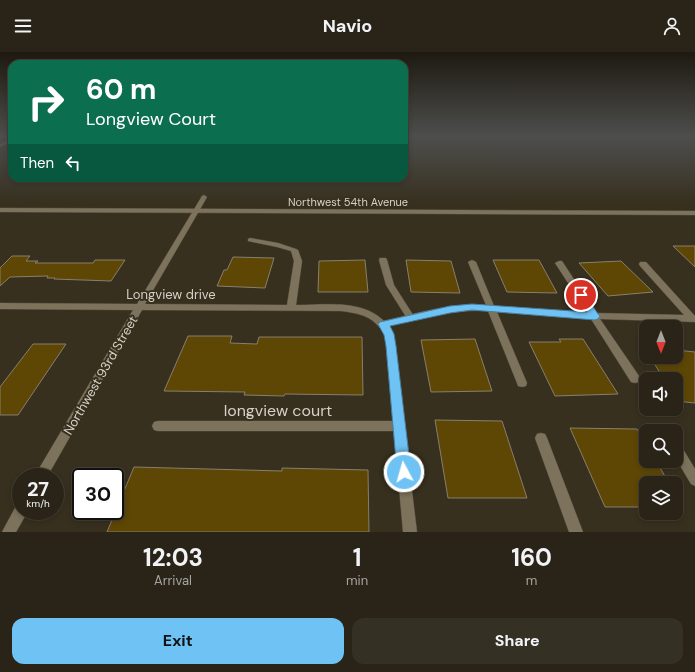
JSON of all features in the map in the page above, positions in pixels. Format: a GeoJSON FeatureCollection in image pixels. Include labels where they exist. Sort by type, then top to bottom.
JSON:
{"type":"FeatureCollection","features":[{"type":"Feature","properties":{"kind":"street","name":"Northwest 93rd Street"},"geometry":{"type":"LineString","coordinates":[[45,468],[204,197]]}},
{"type":"Feature","properties":{"kind":"street","name":"Northwest 54th Avenue"},"geometry":{"type":"LineString","coordinates":[[0,210],[695,213]]}},
{"type":"Feature","properties":{"kind":"street"},"geometry":{"type":"LineString","coordinates":[[250,240],[278,245],[294,250],[298,261],[291,308]]}},
{"type":"Feature","properties":{"kind":"street"},"geometry":{"type":"LineString","coordinates":[[383,260],[390,285],[410,318]]}},
{"type":"Feature","properties":{"kind":"street"},"geometry":{"type":"LineString","coordinates":[[472,262],[522,383]]}},
{"type":"Feature","properties":{"kind":"street"},"geometry":{"type":"LineString","coordinates":[[559,263],[635,379]]}},
{"type":"Feature","properties":{"kind":"street"},"geometry":{"type":"LineString","coordinates":[[643,264],[694,320]]}},
{"type":"Feature","properties":{"kind":"street","name":"Longview drive"},"geometry":{"type":"LineString","coordinates":[[0,306],[341,308],[363,311],[374,316],[383,324]]}},
{"type":"Feature","properties":{"kind":"street"},"geometry":{"type":"LineString","coordinates":[[410,532],[391,346],[389,334],[383,324],[450,309],[472,307],[595,316],[694,320]]}},
{"type":"Feature","properties":{"kind":"street","name":"longview court"},"geometry":{"type":"LineString","coordinates":[[158,426],[399,426]]}},
{"type":"Feature","properties":{"kind":"street"},"geometry":{"type":"LineString","coordinates":[[541,438],[576,532]]}},
{"type":"Feature","properties":{"kind":"street"},"geometry":{"type":"LineString","coordinates":[[683,460],[695,480]]}},
{"type":"Feature","properties":{"kind":"street"},"geometry":{"type":"LineString","coordinates":[[9,532],[16,520]]}},
{"type":"Feature","properties":{"kind":"building"},"geometry":{"type":"Polygon","coordinates":[[[673,246],[695,246],[695,267],[673,246]]]}},
{"type":"Feature","properties":{"kind":"building"},"geometry":{"type":"Polygon","coordinates":[[[12,256],[30,256],[26,261],[38,261],[35,263],[93,263],[95,260],[125,260],[111,281],[54,279],[55,278],[47,278],[48,276],[10,277],[0,286],[0,268],[12,256]]]}},
{"type":"Feature","properties":{"kind":"building"},"geometry":{"type":"Polygon","coordinates":[[[233,257],[274,258],[265,288],[217,286],[224,270],[227,270],[233,257]]]}},
{"type":"Feature","properties":{"kind":"building"},"geometry":{"type":"Polygon","coordinates":[[[365,260],[368,292],[318,292],[319,261],[365,260]]]}},
{"type":"Feature","properties":{"kind":"building"},"geometry":{"type":"Polygon","coordinates":[[[406,260],[451,261],[460,293],[411,292],[406,260]]]}},
{"type":"Feature","properties":{"kind":"building"},"geometry":{"type":"Polygon","coordinates":[[[493,260],[539,260],[557,293],[507,292],[493,260]]]}},
{"type":"Feature","properties":{"kind":"building"},"geometry":{"type":"Polygon","coordinates":[[[621,261],[653,292],[608,296],[579,263],[621,261]]]}},
{"type":"Feature","properties":{"kind":"building"},"geometry":{"type":"Polygon","coordinates":[[[188,336],[232,336],[230,343],[257,344],[259,337],[362,337],[363,395],[285,394],[284,396],[244,395],[245,392],[164,391],[188,336]]]}},
{"type":"Feature","properties":{"kind":"building"},"geometry":{"type":"Polygon","coordinates":[[[475,339],[492,391],[431,392],[421,340],[475,339]]]}},
{"type":"Feature","properties":{"kind":"building"},"geometry":{"type":"Polygon","coordinates":[[[559,339],[583,339],[618,394],[555,396],[529,342],[561,342],[559,339]]]}},
{"type":"Feature","properties":{"kind":"building"},"geometry":{"type":"Polygon","coordinates":[[[33,344],[66,344],[18,415],[0,415],[0,387],[33,344]]]}},
{"type":"Feature","properties":{"kind":"building"},"geometry":{"type":"Polygon","coordinates":[[[683,351],[695,352],[695,403],[683,402],[683,372],[660,372],[654,364],[683,364],[683,351]]]}},
{"type":"Feature","properties":{"kind":"building"},"geometry":{"type":"Polygon","coordinates":[[[435,420],[502,421],[527,498],[448,498],[435,420]]]}},
{"type":"Feature","properties":{"kind":"building"},"geometry":{"type":"Polygon","coordinates":[[[570,428],[637,429],[639,432],[639,468],[660,468],[665,476],[639,476],[639,507],[605,507],[570,428]]]}},
{"type":"Feature","properties":{"kind":"building"},"geometry":{"type":"Polygon","coordinates":[[[134,467],[282,471],[282,468],[368,470],[369,532],[107,532],[112,520],[124,520],[124,491],[134,467]]]}},
{"type":"Feature","properties":{"kind":"route"},"geometry":{"type":"LineString","coordinates":[[404,472],[391,346],[389,334],[383,324],[450,309],[472,307],[595,316],[581,295]]}}]}
